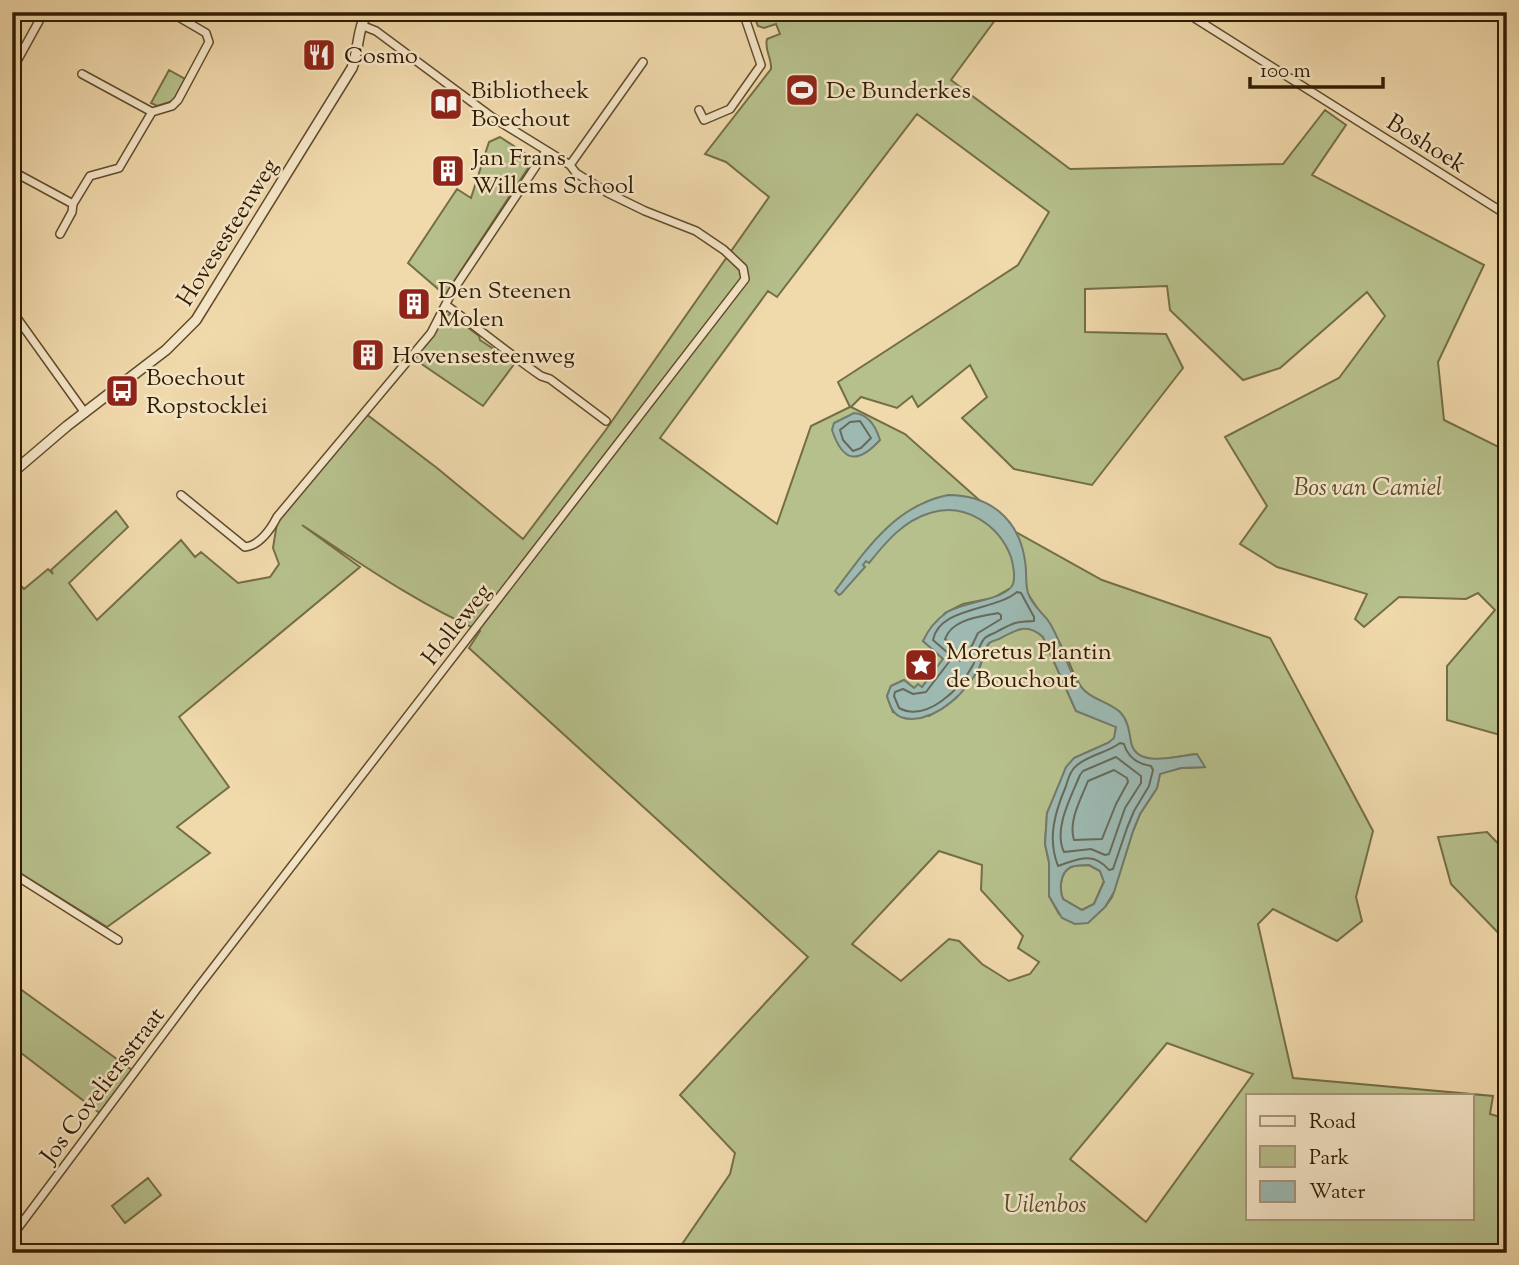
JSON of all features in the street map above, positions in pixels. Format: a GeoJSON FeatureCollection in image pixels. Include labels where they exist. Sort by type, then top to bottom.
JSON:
{"type":"FeatureCollection","features":[{"type":"Feature","properties":{"kind":"street"},"geometry":{"type":"LineString","coordinates":[[12,70],[44,12]]}},
{"type":"Feature","properties":{"kind":"street"},"geometry":{"type":"LineString","coordinates":[[60,234],[72,212],[73,204],[90,176],[119,168],[152,112],[172,106],[178,100],[209,41],[206,33],[170,12]]}},
{"type":"Feature","properties":{"kind":"street"},"geometry":{"type":"LineString","coordinates":[[704,120],[730,109],[761,65],[743,12]]}},
{"type":"Feature","properties":{"kind":"street","name":"Boshoek"},"geometry":{"type":"LineString","coordinates":[[1185,12],[1507,215]]}},
{"type":"Feature","properties":{"kind":"street"},"geometry":{"type":"LineString","coordinates":[[364,16],[376,31],[492,117],[570,165],[643,62]]}},
{"type":"Feature","properties":{"kind":"street","name":"Hovesesteenweg"},"geometry":{"type":"LineString","coordinates":[[12,473],[166,350],[196,320],[352,68],[358,54],[364,16]]}},
{"type":"Feature","properties":{"kind":"street"},"geometry":{"type":"LineString","coordinates":[[82,74],[152,112]]}},
{"type":"Feature","properties":{"kind":"street"},"geometry":{"type":"LineString","coordinates":[[699,110],[708,131]]}},
{"type":"Feature","properties":{"kind":"street"},"geometry":{"type":"LineString","coordinates":[[181,495],[248,548],[272,527],[283,510],[431,332],[546,151]]}},
{"type":"Feature","properties":{"kind":"street","name":"Holleweg"},"geometry":{"type":"LineString","coordinates":[[196,990],[745,279],[743,268],[724,250],[696,232],[608,193],[576,173],[570,165]]}},
{"type":"Feature","properties":{"kind":"street"},"geometry":{"type":"LineString","coordinates":[[12,171],[73,204]]}},
{"type":"Feature","properties":{"kind":"street"},"geometry":{"type":"LineString","coordinates":[[446,305],[493,342],[541,376],[550,379],[606,421]]}},
{"type":"Feature","properties":{"kind":"street"},"geometry":{"type":"LineString","coordinates":[[12,311],[85,413]]}},
{"type":"Feature","properties":{"kind":"street"},"geometry":{"type":"LineString","coordinates":[[12,328],[19,320]]}},
{"type":"Feature","properties":{"kind":"street"},"geometry":{"type":"LineString","coordinates":[[12,873],[118,940]]}},
{"type":"Feature","properties":{"kind":"street","name":"Jos Coveliersstraat"},"geometry":{"type":"LineString","coordinates":[[12,1237],[196,990]]}},
{"type":"Feature","properties":{"kind":"green space"},"geometry":{"type":"Polygon","coordinates":[[[758,12],[1001,12],[951,80],[1070,169],[1283,164],[1325,110],[1346,125],[1312,175],[1484,265],[1438,362],[1444,420],[1507,451],[1507,737],[1447,720],[1447,666],[1495,610],[1478,593],[1466,599],[1399,597],[1364,627],[1355,619],[1367,594],[1277,567],[1240,544],[1267,506],[1225,437],[1339,378],[1385,316],[1367,292],[1280,368],[1243,380],[1170,310],[1167,286],[1085,289],[1085,332],[1166,334],[1183,368],[1092,485],[1014,469],[962,418],[987,397],[970,365],[918,407],[912,396],[897,408],[861,397],[851,407],[905,434],[1014,531],[1102,580],[1270,638],[1373,831],[1356,897],[1362,921],[1337,941],[1273,909],[1258,924],[1293,1078],[1471,1094],[1246,1094],[1246,1220],[1474,1220],[1474,1094],[1493,1096],[1490,1114],[1507,1119],[1507,1253],[676,1253],[730,1174],[735,1153],[680,1095],[808,957],[469,648],[480,631],[411,595],[302,525],[360,567],[179,717],[229,787],[177,827],[210,853],[107,927],[12,868],[12,576],[24,589],[48,569],[53,574],[51,570],[116,511],[128,527],[69,583],[97,620],[181,540],[195,557],[201,552],[238,583],[270,577],[279,564],[273,548],[277,523],[366,414],[523,539],[605,431],[769,197],[726,162],[705,154],[771,69],[767,39],[780,34],[776,24],[764,28],[758,26],[755,19],[758,12]],[[917,114],[777,297],[768,291],[660,438],[777,524],[811,426],[850,407],[838,382],[1018,265],[1049,212],[917,114]],[[1009,589],[993,598],[963,604],[945,613],[923,641],[944,658],[922,687],[914,688],[904,680],[891,686],[887,696],[893,712],[929,716],[956,698],[979,669],[989,643],[1016,628],[1036,630],[1043,637],[1076,711],[1116,726],[1115,738],[1074,758],[1047,813],[1045,844],[1049,862],[1049,896],[1059,914],[1105,907],[1112,897],[1133,831],[1140,814],[1157,788],[1160,773],[1181,768],[1204,767],[1196,754],[1147,759],[1137,753],[1131,744],[1122,715],[1082,688],[1059,642],[1028,594],[1009,589]],[[939,851],[852,944],[901,981],[949,939],[959,941],[982,964],[1009,981],[1030,974],[1039,962],[1018,948],[1023,936],[981,890],[982,865],[939,851]],[[1167,1043],[1070,1159],[1146,1222],[1253,1074],[1167,1043]]]}},
{"type":"Feature","properties":{"kind":"green space"},"geometry":{"type":"Polygon","coordinates":[[[169,70],[185,79],[173,101],[157,106],[151,103],[169,70]]]}},
{"type":"Feature","properties":{"kind":"green space"},"geometry":{"type":"Polygon","coordinates":[[[500,137],[534,159],[445,295],[408,263],[457,189],[471,198],[489,142],[500,137]]]}},
{"type":"Feature","properties":{"kind":"green space"},"geometry":{"type":"Polygon","coordinates":[[[450,314],[479,336],[480,340],[515,363],[483,406],[413,358],[427,344],[444,316],[450,314]]]}},
{"type":"Feature","properties":{"kind":"green space"},"geometry":{"type":"Polygon","coordinates":[[[1487,832],[1507,853],[1507,942],[1451,884],[1438,837],[1487,832]]]}},
{"type":"Feature","properties":{"kind":"green space"},"geometry":{"type":"Polygon","coordinates":[[[1089,865],[1100,871],[1104,881],[1094,904],[1082,910],[1063,899],[1061,881],[1067,869],[1089,865]]]}},
{"type":"Feature","properties":{"kind":"green space"},"geometry":{"type":"Polygon","coordinates":[[[12,983],[132,1070],[101,1114],[12,1046],[12,983]]]}},
{"type":"Feature","properties":{"kind":"green space"},"geometry":{"type":"Polygon","coordinates":[[[148,1178],[161,1195],[125,1223],[112,1206],[148,1178]]]}},
{"type":"Feature","properties":{"kind":"water"},"geometry":{"type":"Polygon","coordinates":[[[854,413],[871,422],[880,440],[858,456],[846,454],[841,449],[832,430],[834,423],[854,413]]]}},
{"type":"Feature","properties":{"kind":"water"},"geometry":{"type":"Polygon","coordinates":[[[948,495],[963,496],[977,499],[1000,512],[1009,522],[1022,546],[1029,597],[1052,627],[1078,682],[1096,699],[1123,715],[1134,750],[1141,756],[1158,759],[1197,754],[1205,767],[1181,768],[1160,774],[1157,788],[1140,814],[1133,831],[1114,892],[1105,907],[1088,923],[1075,924],[1062,918],[1049,896],[1049,862],[1045,844],[1047,813],[1066,767],[1074,758],[1108,743],[1114,738],[1116,727],[1076,711],[1043,637],[1032,630],[1021,629],[989,643],[979,668],[967,686],[942,709],[922,718],[901,717],[892,709],[887,696],[891,686],[904,680],[914,688],[918,684],[922,687],[943,659],[923,641],[939,619],[953,609],[1002,594],[1013,584],[1011,557],[1006,545],[989,526],[968,514],[943,510],[930,513],[903,527],[869,563],[866,561],[863,565],[865,567],[841,594],[835,591],[883,532],[897,519],[929,501],[948,495]],[[1089,865],[1067,869],[1061,881],[1063,899],[1082,910],[1094,904],[1104,882],[1100,871],[1089,865]]]}},
{"type":"Feature","properties":{"kind":"place","name":"Cosmo"},"geometry":{"type":"Point","coordinates":[319,55]}},
{"type":"Feature","properties":{"kind":"place","name":"De Bunderkes"},"geometry":{"type":"Point","coordinates":[802,90]}},
{"type":"Feature","properties":{"kind":"place","name":"Bibliotheek Boechout"},"geometry":{"type":"Point","coordinates":[446,104]}},
{"type":"Feature","properties":{"kind":"place","name":"Jan Frans Willems School"},"geometry":{"type":"Point","coordinates":[448,171]}},
{"type":"Feature","properties":{"kind":"place","name":"Den Steenen Molen"},"geometry":{"type":"Point","coordinates":[414,304]}},
{"type":"Feature","properties":{"kind":"place","name":"Hovensesteenweg"},"geometry":{"type":"Point","coordinates":[368,355]}},
{"type":"Feature","properties":{"kind":"place","name":"Boechout Ropstocklei"},"geometry":{"type":"Point","coordinates":[122,391]}},
{"type":"Feature","properties":{"kind":"place","name":"Moretus Plantin de Bouchout"},"geometry":{"type":"Point","coordinates":[921,665]}},
{"type":"Feature","properties":{"kind":"park label","name":"Bos van Camiel"},"geometry":{"type":"Point","coordinates":[1368,487]}},
{"type":"Feature","properties":{"kind":"park label","name":"Uilenbos"},"geometry":{"type":"Point","coordinates":[1045,1204]}}]}
